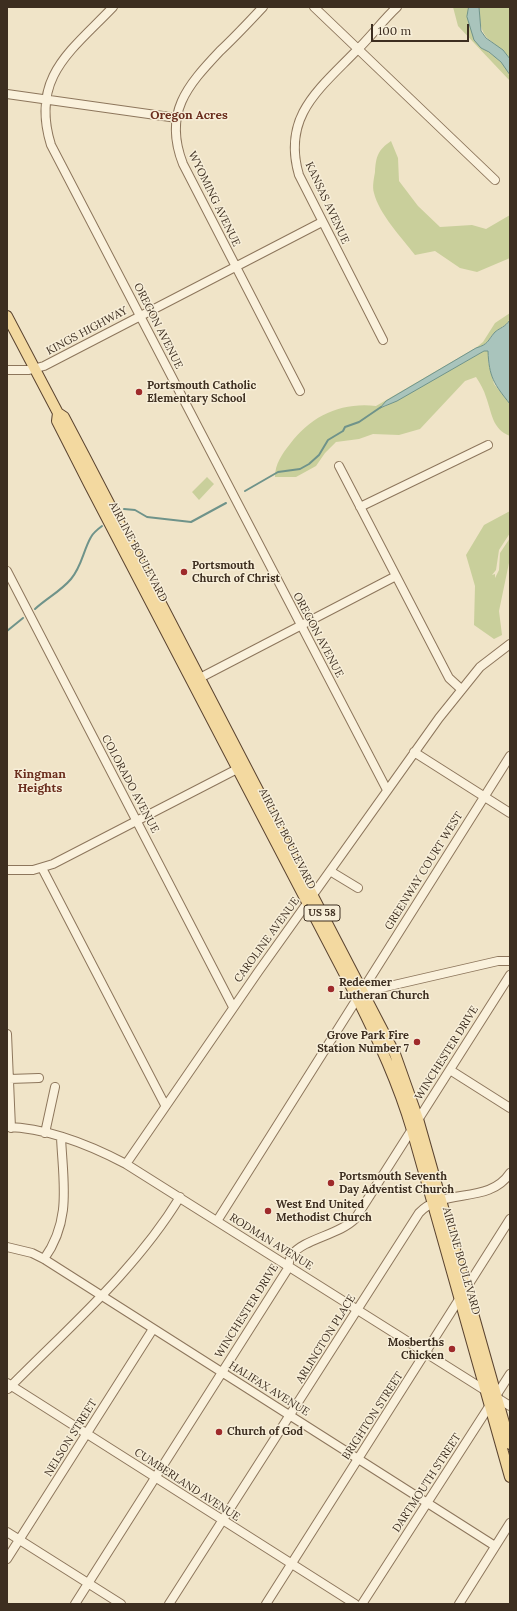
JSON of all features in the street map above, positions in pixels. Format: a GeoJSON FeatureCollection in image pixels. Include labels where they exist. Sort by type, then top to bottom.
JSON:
{"type":"FeatureCollection","features":[{"type":"Feature","properties":{"kind":"main road","name":"AIRLINE BOULEVARD"},"geometry":{"type":"LineString","coordinates":[[7,316],[58,413],[64,417],[93,482],[241,767],[307,903],[357,998],[389,1065],[400,1092],[466,1289],[510,1444]]}},
{"type":"Feature","properties":{"kind":"main road","name":"AIRLINE BOULEVARD"},"geometry":{"type":"LineString","coordinates":[[241,767],[313,895],[395,1054],[418,1119],[460,1300],[510,1477]]}},
{"type":"Feature","properties":{"kind":"street","name":"OREGON AVENUE"},"geometry":{"type":"LineString","coordinates":[[114,7],[62,61],[51,80],[45,99],[45,121],[51,145],[300,626],[387,790]]}},
{"type":"Feature","properties":{"kind":"street","name":"WYOMING AVENUE"},"geometry":{"type":"LineString","coordinates":[[263,7],[197,76],[181,102],[177,118],[177,146],[183,164],[300,391]]}},
{"type":"Feature","properties":{"kind":"street"},"geometry":{"type":"LineString","coordinates":[[314,7],[495,180]]}},
{"type":"Feature","properties":{"kind":"street","name":"KANSAS AVENUE"},"geometry":{"type":"LineString","coordinates":[[383,340],[322,222],[298,170],[295,153],[296,129],[310,100],[397,7]]}},
{"type":"Feature","properties":{"kind":"street"},"geometry":{"type":"LineString","coordinates":[[7,94],[177,118]]}},
{"type":"Feature","properties":{"kind":"street","name":"KINGS HIGHWAY"},"geometry":{"type":"LineString","coordinates":[[7,370],[35,369],[322,222]]}},
{"type":"Feature","properties":{"kind":"street"},"geometry":{"type":"LineString","coordinates":[[360,507],[488,445]]}},
{"type":"Feature","properties":{"kind":"street"},"geometry":{"type":"LineString","coordinates":[[339,466],[449,678],[461,689]]}},
{"type":"Feature","properties":{"kind":"street","name":"COLORADO AVENUE"},"geometry":{"type":"LineString","coordinates":[[7,571],[138,821],[233,1007]]}},
{"type":"Feature","properties":{"kind":"street"},"geometry":{"type":"LineString","coordinates":[[196,680],[396,576]]}},
{"type":"Feature","properties":{"kind":"street","name":"CAROLINE AVENUE"},"geometry":{"type":"LineString","coordinates":[[126,1164],[233,1007],[414,752],[461,689],[480,667],[510,644]]}},
{"type":"Feature","properties":{"kind":"street"},"geometry":{"type":"LineString","coordinates":[[414,752],[510,813]]}},
{"type":"Feature","properties":{"kind":"street","name":"GREENWAY COURT WEST"},"geometry":{"type":"LineString","coordinates":[[217,1220],[510,756]]}},
{"type":"Feature","properties":{"kind":"street"},"geometry":{"type":"LineString","coordinates":[[7,870],[42,868],[53,864],[241,767]]}},
{"type":"Feature","properties":{"kind":"street"},"geometry":{"type":"LineString","coordinates":[[42,868],[165,1105]]}},
{"type":"Feature","properties":{"kind":"street"},"geometry":{"type":"LineString","coordinates":[[330,870],[358,888]]}},
{"type":"Feature","properties":{"kind":"street"},"geometry":{"type":"LineString","coordinates":[[362,989],[381,988],[498,961],[510,961]]}},
{"type":"Feature","properties":{"kind":"street","name":"WINCHESTER DRIVE"},"geometry":{"type":"LineString","coordinates":[[75,1604],[288,1266],[291,1256],[297,1249],[344,1228],[355,1219],[510,975]]}},
{"type":"Feature","properties":{"kind":"street"},"geometry":{"type":"LineString","coordinates":[[7,1034],[9,1128]]}},
{"type":"Feature","properties":{"kind":"street"},"geometry":{"type":"LineString","coordinates":[[450,1070],[510,1108]]}},
{"type":"Feature","properties":{"kind":"street"},"geometry":{"type":"LineString","coordinates":[[9,1079],[39,1078]]}},
{"type":"Feature","properties":{"kind":"street"},"geometry":{"type":"LineString","coordinates":[[45,1133],[55,1087]]}},
{"type":"Feature","properties":{"kind":"street","name":"RODMAN AVENUE"},"geometry":{"type":"LineString","coordinates":[[9,1128],[45,1133],[61,1137],[89,1146],[126,1164],[510,1406]]}},
{"type":"Feature","properties":{"kind":"street"},"geometry":{"type":"LineString","coordinates":[[44,1259],[58,1237],[63,1218],[61,1137]]}},
{"type":"Feature","properties":{"kind":"street","name":"ARLINGTON PLACE"},"geometry":{"type":"LineString","coordinates":[[169,1604],[419,1213],[437,1202],[493,1189],[505,1180],[510,1173]]}},
{"type":"Feature","properties":{"kind":"street"},"geometry":{"type":"LineString","coordinates":[[8,1386],[101,1296],[149,1244],[180,1197]]}},
{"type":"Feature","properties":{"kind":"street","name":"BRIGHTON STREET"},"geometry":{"type":"LineString","coordinates":[[266,1604],[510,1219]]}},
{"type":"Feature","properties":{"kind":"street","name":"HALIFAX AVENUE"},"geometry":{"type":"LineString","coordinates":[[7,1247],[44,1259],[359,1458],[495,1546]]}},
{"type":"Feature","properties":{"kind":"street","name":"NELSON STREET"},"geometry":{"type":"LineString","coordinates":[[7,1559],[154,1329]]}},
{"type":"Feature","properties":{"kind":"street","name":"DARTMOUTH STREET"},"geometry":{"type":"LineString","coordinates":[[362,1604],[510,1374]]}},
{"type":"Feature","properties":{"kind":"street","name":"CUMBERLAND AVENUE"},"geometry":{"type":"LineString","coordinates":[[8,1386],[87,1434],[355,1604]]}},
{"type":"Feature","properties":{"kind":"street"},"geometry":{"type":"LineString","coordinates":[[459,1604],[510,1522]]}},
{"type":"Feature","properties":{"kind":"street"},"geometry":{"type":"LineString","coordinates":[[7,1532],[121,1604]]}},
{"type":"Feature","properties":{"kind":"green space"},"geometry":{"type":"Polygon","coordinates":[[[453,7],[469,7],[467,17],[481,48],[500,61],[507,70],[510,81],[458,26],[453,7]]]}},
{"type":"Feature","properties":{"kind":"green space"},"geometry":{"type":"Polygon","coordinates":[[[479,7],[510,7],[510,59],[484,34],[481,28],[479,7]]]}},
{"type":"Feature","properties":{"kind":"green space"},"geometry":{"type":"Polygon","coordinates":[[[391,141],[398,158],[399,181],[418,206],[440,227],[472,225],[486,229],[510,215],[510,258],[477,272],[460,268],[435,251],[415,255],[386,217],[373,191],[373,182],[378,154],[383,147],[391,141]]]}},
{"type":"Feature","properties":{"kind":"green space"},"geometry":{"type":"Polygon","coordinates":[[[510,313],[509,320],[506,325],[495,332],[486,343],[386,401],[384,407],[488,350],[488,361],[494,384],[510,404],[510,436],[504,433],[496,425],[491,415],[484,392],[476,377],[465,381],[420,429],[399,435],[373,434],[359,439],[336,442],[325,453],[316,466],[296,477],[275,477],[278,463],[284,452],[298,434],[317,419],[328,413],[351,406],[376,406],[477,347],[483,342],[495,323],[510,313]]]}},
{"type":"Feature","properties":{"kind":"green space"},"geometry":{"type":"Polygon","coordinates":[[[207,477],[214,484],[199,500],[192,492],[207,477]]]}},
{"type":"Feature","properties":{"kind":"green space"},"geometry":{"type":"Polygon","coordinates":[[[510,511],[510,533],[499,550],[496,570],[492,575],[495,574],[495,578],[499,570],[500,553],[510,538],[510,558],[499,611],[502,635],[494,639],[474,625],[475,586],[466,555],[484,525],[510,511]]]}},
{"type":"Feature","properties":{"kind":"water"},"geometry":{"type":"Polygon","coordinates":[[[469,7],[479,7],[481,31],[486,38],[503,50],[510,59],[510,75],[501,62],[489,52],[481,48],[474,40],[467,17],[469,7]]]}},
{"type":"Feature","properties":{"kind":"water"},"geometry":{"type":"Polygon","coordinates":[[[510,320],[510,404],[493,380],[488,351],[484,351],[397,401],[380,408],[386,401],[476,348],[486,344],[495,332],[510,320]]]}},
{"type":"Feature","properties":{"kind":"waterway"},"geometry":{"type":"LineString","coordinates":[[245,491],[278,472],[300,469],[309,464],[319,455],[328,440],[343,431],[345,427],[359,422],[381,407]]}},
{"type":"Feature","properties":{"kind":"waterway"},"geometry":{"type":"LineString","coordinates":[[124,509],[135,510],[147,517],[191,522],[226,503]]}},
{"type":"Feature","properties":{"kind":"waterway"},"geometry":{"type":"LineString","coordinates":[[35,609],[71,579],[78,569],[91,537],[102,526]]}},
{"type":"Feature","properties":{"kind":"waterway"},"geometry":{"type":"LineString","coordinates":[[7,631],[23,618]]}},
{"type":"Feature","properties":{"kind":"place","name":"Portsmouth Catholic Elementary School"},"geometry":{"type":"Point","coordinates":[139,392]}},
{"type":"Feature","properties":{"kind":"place","name":"Portsmouth Church of Christ"},"geometry":{"type":"Point","coordinates":[184,572]}},
{"type":"Feature","properties":{"kind":"place","name":"Redeemer Lutheran Church"},"geometry":{"type":"Point","coordinates":[331,989]}},
{"type":"Feature","properties":{"kind":"place","name":"Grove Park Fire Station Number 7"},"geometry":{"type":"Point","coordinates":[417,1042]}},
{"type":"Feature","properties":{"kind":"place","name":"Portsmouth Seventh Day Adventist Church"},"geometry":{"type":"Point","coordinates":[331,1183]}},
{"type":"Feature","properties":{"kind":"place","name":"West End United Methodist Church"},"geometry":{"type":"Point","coordinates":[268,1211]}},
{"type":"Feature","properties":{"kind":"place","name":"Mosberths Chicken"},"geometry":{"type":"Point","coordinates":[452,1349]}},
{"type":"Feature","properties":{"kind":"place","name":"Church of God"},"geometry":{"type":"Point","coordinates":[219,1432]}},
{"type":"Feature","properties":{"kind":"district","name":"Oregon Acres"},"geometry":{"type":"Point","coordinates":[189,116]}},
{"type":"Feature","properties":{"kind":"district","name":"Kingman Heights"},"geometry":{"type":"Point","coordinates":[40,782]}}]}
